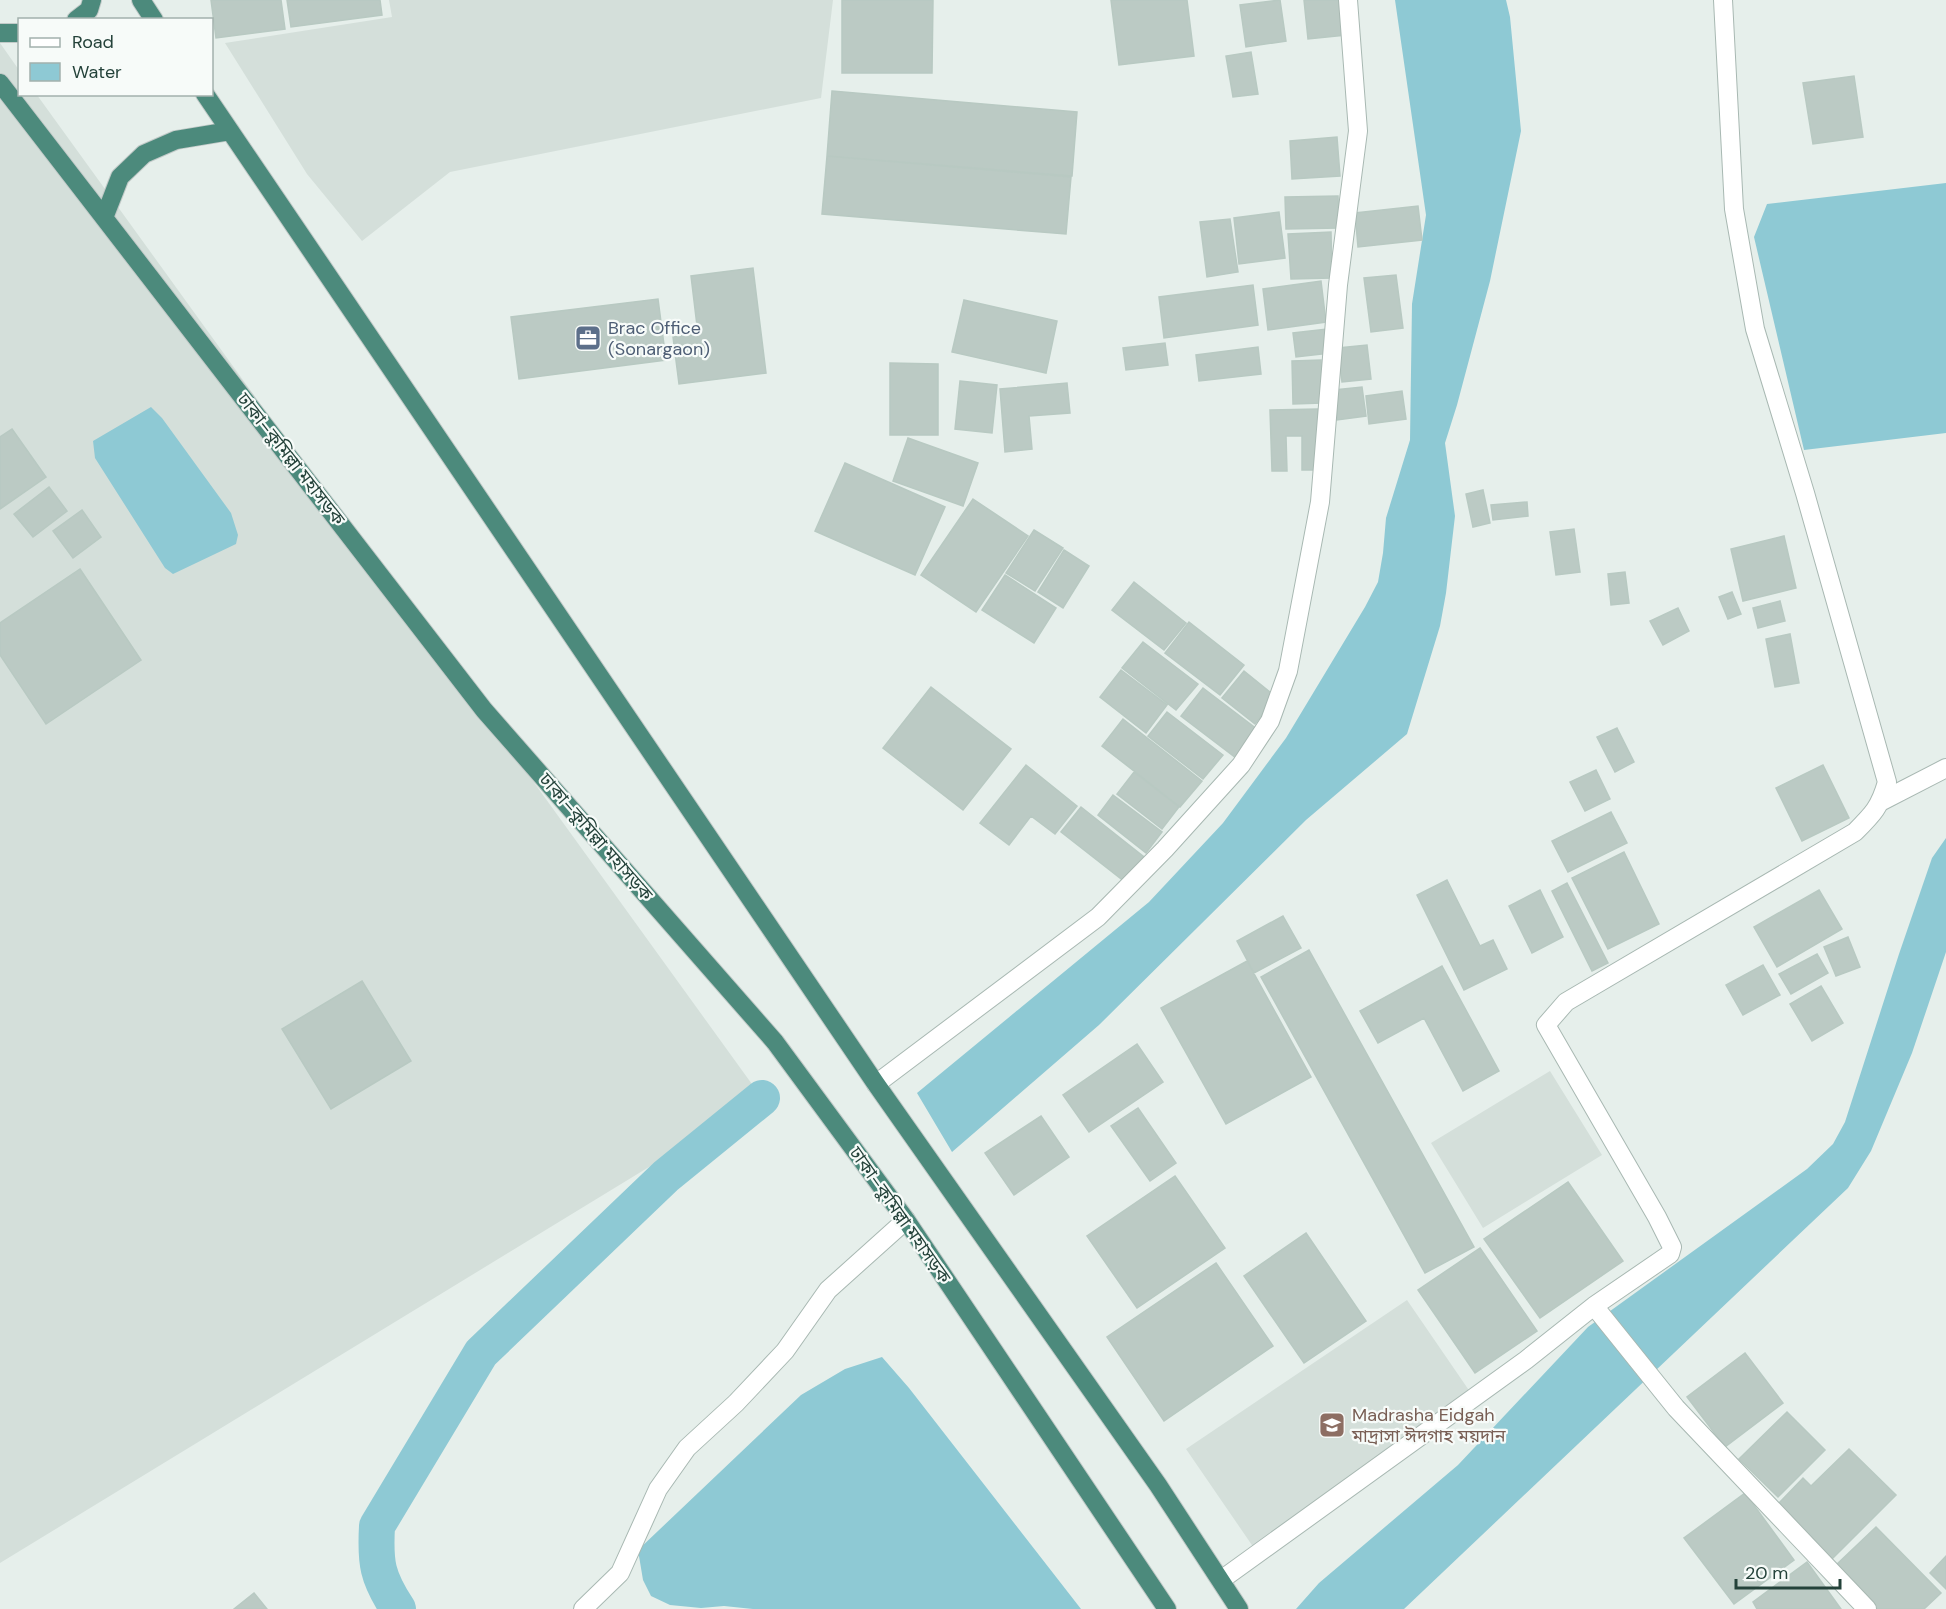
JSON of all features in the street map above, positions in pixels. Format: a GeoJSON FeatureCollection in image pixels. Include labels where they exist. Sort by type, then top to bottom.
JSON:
{"type":"FeatureCollection","features":[{"type":"Feature","properties":{"kind":"highway"},"geometry":{"type":"LineString","coordinates":[[79,18],[89,10],[92,0]]}},
{"type":"Feature","properties":{"kind":"highway"},"geometry":{"type":"LineString","coordinates":[[141,0],[153,18]]}},
{"type":"Feature","properties":{"kind":"highway"},"geometry":{"type":"LineString","coordinates":[[0,33],[18,33]]}},
{"type":"Feature","properties":{"kind":"highway","name":"ঢাকা–কুমিল্লা মহাসড়ক"},"geometry":{"type":"LineString","coordinates":[[0,83],[484,710],[775,1042],[906,1220],[1167,1609]]}},
{"type":"Feature","properties":{"kind":"highway"},"geometry":{"type":"LineString","coordinates":[[206,96],[876,1084],[1158,1485],[1239,1609]]}},
{"type":"Feature","properties":{"kind":"highway"},"geometry":{"type":"LineString","coordinates":[[104,218],[120,177],[144,154],[176,140],[230,131]]}},
{"type":"Feature","properties":{"kind":"street"},"geometry":{"type":"LineString","coordinates":[[876,1084],[1098,917],[1241,765],[1270,721],[1288,671],[1320,502],[1338,285],[1358,131],[1348,0]]}},
{"type":"Feature","properties":{"kind":"street"},"geometry":{"type":"LineString","coordinates":[[1221,1580],[1526,1360],[1594,1306],[1670,1254],[1672,1247],[1657,1217],[1546,1025],[1566,1002],[1855,832],[1882,801],[1887,782],[1805,494],[1755,329],[1734,209],[1724,0]]}},
{"type":"Feature","properties":{"kind":"street"},"geometry":{"type":"LineString","coordinates":[[1882,801],[1946,768]]}},
{"type":"Feature","properties":{"kind":"street"},"geometry":{"type":"LineString","coordinates":[[583,1609],[620,1573],[658,1489],[687,1448],[736,1403],[785,1351],[828,1290],[906,1220]]}},
{"type":"Feature","properties":{"kind":"street"},"geometry":{"type":"LineString","coordinates":[[1594,1306],[1676,1408],[1867,1609]]}},
{"type":"Feature","properties":{"kind":"shaded area"},"geometry":{"type":"Polygon","coordinates":[[[389,0],[833,0],[821,98],[450,172],[362,241],[307,174],[225,43],[392,17],[389,0]]]}},
{"type":"Feature","properties":{"kind":"shaded area"},"geometry":{"type":"Polygon","coordinates":[[[0,43],[18,69],[18,96],[38,96],[762,1098],[0,1563],[0,43]]]}},
{"type":"Feature","properties":{"kind":"shaded area"},"geometry":{"type":"Polygon","coordinates":[[[1550,1071],[1602,1155],[1483,1228],[1431,1143],[1550,1071]]]}},
{"type":"Feature","properties":{"kind":"shaded area","name":"Madrasha Eidgah মাদ্রাসা ঈদগাহ ময়দান"},"geometry":{"type":"Polygon","coordinates":[[[1407,1300],[1477,1402],[1256,1551],[1186,1449],[1407,1300]]]}},
{"type":"Feature","properties":{"kind":"water"},"geometry":{"type":"Polygon","coordinates":[[[1395,0],[1506,0],[1510,17],[1521,131],[1490,281],[1445,443],[1455,516],[1446,593],[1440,626],[1407,734],[1306,820],[1099,1025],[952,1152],[917,1093],[1149,902],[1223,823],[1286,738],[1378,582],[1386,518],[1410,440],[1412,304],[1426,215],[1395,0]]]}},
{"type":"Feature","properties":{"kind":"water"},"geometry":{"type":"Polygon","coordinates":[[[1946,183],[1946,433],[1804,450],[1754,237],[1767,204],[1946,183]]]}},
{"type":"Feature","properties":{"kind":"water"},"geometry":{"type":"Polygon","coordinates":[[[151,407],[162,418],[231,513],[238,535],[236,544],[173,574],[165,568],[95,458],[93,441],[151,407]]]}},
{"type":"Feature","properties":{"kind":"water"},"geometry":{"type":"Polygon","coordinates":[[[1946,838],[1946,952],[1912,1053],[1871,1151],[1848,1188],[1404,1609],[1296,1609],[1319,1583],[1458,1465],[1588,1327],[1807,1169],[1833,1144],[1845,1122],[1932,858],[1946,838]]]}},
{"type":"Feature","properties":{"kind":"water"},"geometry":{"type":"Polygon","coordinates":[[[882,1357],[909,1388],[1081,1609],[753,1609],[724,1606],[701,1608],[670,1605],[651,1596],[643,1580],[638,1550],[801,1395],[845,1369],[882,1357]]]}},
{"type":"Feature","properties":{"kind":"building"},"geometry":{"type":"Polygon","coordinates":[[[211,0],[281,0],[285,29],[216,38],[211,0]]]}},
{"type":"Feature","properties":{"kind":"building"},"geometry":{"type":"Polygon","coordinates":[[[287,0],[380,0],[382,15],[291,27],[287,0]]]}},
{"type":"Feature","properties":{"kind":"building"},"geometry":{"type":"Polygon","coordinates":[[[842,0],[933,0],[932,73],[842,73],[842,0]]]}},
{"type":"Feature","properties":{"kind":"building"},"geometry":{"type":"Polygon","coordinates":[[[1111,0],[1187,0],[1194,56],[1119,65],[1111,0]]]}},
{"type":"Feature","properties":{"kind":"building"},"geometry":{"type":"Polygon","coordinates":[[[1280,0],[1286,41],[1246,47],[1240,5],[1280,0]]]}},
{"type":"Feature","properties":{"kind":"building"},"geometry":{"type":"Polygon","coordinates":[[[1304,0],[1342,0],[1346,35],[1308,39],[1304,0]]]}},
{"type":"Feature","properties":{"kind":"building"},"geometry":{"type":"Polygon","coordinates":[[[1251,52],[1258,94],[1233,97],[1226,56],[1251,52]]]}},
{"type":"Feature","properties":{"kind":"building"},"geometry":{"type":"Polygon","coordinates":[[[1854,76],[1863,137],[1813,144],[1803,83],[1854,76]]]}},
{"type":"Feature","properties":{"kind":"building"},"geometry":{"type":"Polygon","coordinates":[[[832,91],[1077,112],[1072,176],[827,156],[832,91]]]}},
{"type":"Feature","properties":{"kind":"building"},"geometry":{"type":"Polygon","coordinates":[[[1337,137],[1340,176],[1292,179],[1290,141],[1337,137]]]}},
{"type":"Feature","properties":{"kind":"building"},"geometry":{"type":"Polygon","coordinates":[[[827,156],[1071,177],[1066,234],[822,214],[827,156]]]}},
{"type":"Feature","properties":{"kind":"building"},"geometry":{"type":"Polygon","coordinates":[[[1338,196],[1339,228],[1286,229],[1285,197],[1338,196]]]}},
{"type":"Feature","properties":{"kind":"building"},"geometry":{"type":"Polygon","coordinates":[[[1418,206],[1422,240],[1358,247],[1355,213],[1418,206]]]}},
{"type":"Feature","properties":{"kind":"building"},"geometry":{"type":"Polygon","coordinates":[[[1279,212],[1285,258],[1239,264],[1234,218],[1279,212]]]}},
{"type":"Feature","properties":{"kind":"building"},"geometry":{"type":"Polygon","coordinates":[[[1230,219],[1238,272],[1207,277],[1200,222],[1230,219]]]}},
{"type":"Feature","properties":{"kind":"building"},"geometry":{"type":"Polygon","coordinates":[[[1331,232],[1332,278],[1291,279],[1288,234],[1331,232]]]}},
{"type":"Feature","properties":{"kind":"building"},"geometry":{"type":"Polygon","coordinates":[[[753,268],[766,373],[679,384],[673,337],[698,334],[691,276],[753,268]]]}},
{"type":"Feature","properties":{"kind":"building"},"geometry":{"type":"Polygon","coordinates":[[[1396,275],[1403,328],[1371,332],[1364,278],[1396,275]]]}},
{"type":"Feature","properties":{"kind":"building"},"geometry":{"type":"Polygon","coordinates":[[[1321,281],[1326,322],[1268,330],[1263,289],[1321,281]]]}},
{"type":"Feature","properties":{"kind":"building"},"geometry":{"type":"Polygon","coordinates":[[[1253,285],[1258,325],[1164,338],[1159,297],[1253,285]]]}},
{"type":"Feature","properties":{"kind":"building","name":"Brac Office (Sonargaon)"},"geometry":{"type":"Polygon","coordinates":[[[658,299],[666,360],[519,379],[511,317],[658,299]]]}},
{"type":"Feature","properties":{"kind":"building"},"geometry":{"type":"Polygon","coordinates":[[[964,300],[1057,321],[1046,373],[952,352],[964,300]]]}},
{"type":"Feature","properties":{"kind":"building"},"geometry":{"type":"Polygon","coordinates":[[[1327,329],[1330,353],[1296,357],[1293,333],[1327,329]]]}},
{"type":"Feature","properties":{"kind":"building"},"geometry":{"type":"Polygon","coordinates":[[[1165,343],[1168,365],[1126,370],[1123,348],[1165,343]]]}},
{"type":"Feature","properties":{"kind":"building"},"geometry":{"type":"Polygon","coordinates":[[[1367,345],[1371,379],[1342,382],[1338,348],[1367,345]]]}},
{"type":"Feature","properties":{"kind":"building"},"geometry":{"type":"Polygon","coordinates":[[[1258,347],[1261,374],[1199,381],[1196,355],[1258,347]]]}},
{"type":"Feature","properties":{"kind":"building"},"geometry":{"type":"Polygon","coordinates":[[[1321,360],[1322,403],[1293,404],[1292,361],[1321,360]]]}},
{"type":"Feature","properties":{"kind":"building"},"geometry":{"type":"Polygon","coordinates":[[[890,363],[938,364],[938,435],[890,435],[890,363]]]}},
{"type":"Feature","properties":{"kind":"building"},"geometry":{"type":"Polygon","coordinates":[[[960,381],[997,385],[992,433],[955,429],[960,381]]]}},
{"type":"Feature","properties":{"kind":"building"},"geometry":{"type":"Polygon","coordinates":[[[1067,383],[1070,413],[1029,416],[1032,449],[1005,452],[1000,389],[1067,383]]]}},
{"type":"Feature","properties":{"kind":"building"},"geometry":{"type":"Polygon","coordinates":[[[1362,387],[1366,416],[1337,420],[1334,390],[1362,387]]]}},
{"type":"Feature","properties":{"kind":"building"},"geometry":{"type":"Polygon","coordinates":[[[1402,391],[1406,419],[1369,424],[1366,396],[1402,391]]]}},
{"type":"Feature","properties":{"kind":"building"},"geometry":{"type":"Polygon","coordinates":[[[1318,409],[1320,470],[1302,470],[1302,436],[1286,436],[1287,471],[1272,471],[1270,410],[1318,409]]]}},
{"type":"Feature","properties":{"kind":"building"},"geometry":{"type":"Polygon","coordinates":[[[12,429],[46,477],[0,509],[0,437],[12,429]]]}},
{"type":"Feature","properties":{"kind":"building"},"geometry":{"type":"Polygon","coordinates":[[[908,438],[978,463],[963,506],[893,481],[908,438]]]}},
{"type":"Feature","properties":{"kind":"building"},"geometry":{"type":"Polygon","coordinates":[[[845,463],[945,507],[915,575],[815,531],[845,463]]]}},
{"type":"Feature","properties":{"kind":"building"},"geometry":{"type":"Polygon","coordinates":[[[49,487],[67,511],[33,537],[14,514],[49,487]]]}},
{"type":"Feature","properties":{"kind":"building"},"geometry":{"type":"Polygon","coordinates":[[[1483,490],[1490,523],[1473,527],[1466,494],[1483,490]]]}},
{"type":"Feature","properties":{"kind":"building"},"geometry":{"type":"Polygon","coordinates":[[[973,499],[1028,536],[976,612],[921,575],[973,499]]]}},
{"type":"Feature","properties":{"kind":"building"},"geometry":{"type":"Polygon","coordinates":[[[1527,502],[1528,516],[1493,520],[1491,505],[1527,502]]]}},
{"type":"Feature","properties":{"kind":"building"},"geometry":{"type":"Polygon","coordinates":[[[82,510],[101,537],[73,558],[53,531],[82,510]]]}},
{"type":"Feature","properties":{"kind":"building"},"geometry":{"type":"Polygon","coordinates":[[[1574,529],[1580,572],[1556,575],[1550,532],[1574,529]]]}},
{"type":"Feature","properties":{"kind":"building"},"geometry":{"type":"Polygon","coordinates":[[[1034,530],[1063,548],[1035,591],[1006,573],[1034,530]]]}},
{"type":"Feature","properties":{"kind":"building"},"geometry":{"type":"Polygon","coordinates":[[[1784,536],[1796,588],[1743,601],[1731,549],[1784,536]]]}},
{"type":"Feature","properties":{"kind":"building"},"geometry":{"type":"Polygon","coordinates":[[[1064,550],[1089,566],[1063,608],[1038,592],[1064,550]]]}},
{"type":"Feature","properties":{"kind":"building"},"geometry":{"type":"Polygon","coordinates":[[[80,569],[141,660],[46,724],[0,655],[0,623],[80,569]]]}},
{"type":"Feature","properties":{"kind":"building"},"geometry":{"type":"Polygon","coordinates":[[[1625,572],[1629,603],[1611,605],[1608,574],[1625,572]]]}},
{"type":"Feature","properties":{"kind":"building"},"geometry":{"type":"Polygon","coordinates":[[[1005,575],[1056,608],[1034,643],[982,610],[1005,575]]]}},
{"type":"Feature","properties":{"kind":"building"},"geometry":{"type":"Polygon","coordinates":[[[1134,582],[1186,623],[1164,650],[1112,610],[1134,582]]]}},
{"type":"Feature","properties":{"kind":"building"},"geometry":{"type":"Polygon","coordinates":[[[1732,592],[1741,614],[1728,619],[1719,597],[1732,592]]]}},
{"type":"Feature","properties":{"kind":"building"},"geometry":{"type":"Polygon","coordinates":[[[1780,601],[1785,621],[1758,628],[1753,608],[1780,601]]]}},
{"type":"Feature","properties":{"kind":"building"},"geometry":{"type":"Polygon","coordinates":[[[1678,608],[1689,631],[1663,645],[1650,621],[1678,608]]]}},
{"type":"Feature","properties":{"kind":"building"},"geometry":{"type":"Polygon","coordinates":[[[1189,622],[1244,665],[1220,695],[1165,653],[1189,622]]]}},
{"type":"Feature","properties":{"kind":"building"},"geometry":{"type":"Polygon","coordinates":[[[1790,634],[1799,683],[1775,687],[1766,639],[1790,634]]]}},
{"type":"Feature","properties":{"kind":"building"},"geometry":{"type":"Polygon","coordinates":[[[1143,642],[1198,684],[1176,710],[1122,668],[1143,642]]]}},
{"type":"Feature","properties":{"kind":"building"},"geometry":{"type":"Polygon","coordinates":[[[1121,670],[1167,705],[1146,733],[1100,697],[1121,670]]]}},
{"type":"Feature","properties":{"kind":"building"},"geometry":{"type":"Polygon","coordinates":[[[1244,671],[1276,697],[1255,724],[1222,698],[1244,671]]]}},
{"type":"Feature","properties":{"kind":"building"},"geometry":{"type":"Polygon","coordinates":[[[931,687],[1011,749],[963,810],[883,748],[931,687]]]}},
{"type":"Feature","properties":{"kind":"building"},"geometry":{"type":"Polygon","coordinates":[[[1203,688],[1258,730],[1236,758],[1181,716],[1203,688]]]}},
{"type":"Feature","properties":{"kind":"building"},"geometry":{"type":"Polygon","coordinates":[[[1167,712],[1223,755],[1203,779],[1148,736],[1167,712]]]}},
{"type":"Feature","properties":{"kind":"building"},"geometry":{"type":"Polygon","coordinates":[[[1123,719],[1202,781],[1180,807],[1102,746],[1123,719]]]}},
{"type":"Feature","properties":{"kind":"building"},"geometry":{"type":"Polygon","coordinates":[[[1617,728],[1634,762],[1615,772],[1597,737],[1617,728]]]}},
{"type":"Feature","properties":{"kind":"building"},"geometry":{"type":"Polygon","coordinates":[[[1026,765],[1077,806],[1055,834],[1031,816],[1009,845],[980,823],[1026,765]]]}},
{"type":"Feature","properties":{"kind":"building"},"geometry":{"type":"Polygon","coordinates":[[[1823,765],[1849,818],[1802,841],[1776,788],[1823,765]]]}},
{"type":"Feature","properties":{"kind":"building"},"geometry":{"type":"Polygon","coordinates":[[[1596,770],[1610,799],[1585,811],[1570,782],[1596,770]]]}},
{"type":"Feature","properties":{"kind":"building"},"geometry":{"type":"Polygon","coordinates":[[[1134,772],[1179,807],[1162,829],[1117,794],[1134,772]]]}},
{"type":"Feature","properties":{"kind":"building"},"geometry":{"type":"Polygon","coordinates":[[[1113,795],[1162,832],[1146,853],[1098,815],[1113,795]]]}},
{"type":"Feature","properties":{"kind":"building"},"geometry":{"type":"Polygon","coordinates":[[[1081,807],[1144,857],[1125,882],[1061,832],[1081,807]]]}},
{"type":"Feature","properties":{"kind":"building"},"geometry":{"type":"Polygon","coordinates":[[[1611,812],[1627,843],[1568,872],[1552,841],[1611,812]]]}},
{"type":"Feature","properties":{"kind":"building"},"geometry":{"type":"Polygon","coordinates":[[[1624,852],[1659,924],[1608,949],[1572,878],[1624,852]]]}},
{"type":"Feature","properties":{"kind":"building"},"geometry":{"type":"Polygon","coordinates":[[[1447,880],[1480,946],[1493,940],[1507,969],[1464,990],[1417,895],[1447,880]]]}},
{"type":"Feature","properties":{"kind":"building"},"geometry":{"type":"Polygon","coordinates":[[[1567,883],[1608,963],[1592,971],[1552,891],[1567,883]]]}},
{"type":"Feature","properties":{"kind":"building"},"geometry":{"type":"Polygon","coordinates":[[[1540,890],[1563,937],[1532,953],[1509,906],[1540,890]]]}},
{"type":"Feature","properties":{"kind":"building"},"geometry":{"type":"Polygon","coordinates":[[[1819,890],[1842,929],[1777,967],[1754,927],[1819,890]]]}},
{"type":"Feature","properties":{"kind":"building"},"geometry":{"type":"Polygon","coordinates":[[[1283,916],[1301,948],[1254,973],[1237,941],[1283,916]]]}},
{"type":"Feature","properties":{"kind":"building"},"geometry":{"type":"Polygon","coordinates":[[[1848,937],[1860,967],[1836,976],[1824,947],[1848,937]]]}},
{"type":"Feature","properties":{"kind":"building"},"geometry":{"type":"Polygon","coordinates":[[[1309,950],[1474,1247],[1425,1273],[1261,977],[1309,950]]]}},
{"type":"Feature","properties":{"kind":"building"},"geometry":{"type":"Polygon","coordinates":[[[1817,954],[1828,973],[1791,994],[1779,974],[1817,954]]]}},
{"type":"Feature","properties":{"kind":"building"},"geometry":{"type":"Polygon","coordinates":[[[1247,961],[1311,1077],[1226,1124],[1161,1008],[1247,961]]]}},
{"type":"Feature","properties":{"kind":"building"},"geometry":{"type":"Polygon","coordinates":[[[1763,965],[1780,995],[1743,1015],[1726,985],[1763,965]]]}},
{"type":"Feature","properties":{"kind":"building"},"geometry":{"type":"Polygon","coordinates":[[[1442,966],[1499,1071],[1463,1091],[1424,1018],[1378,1043],[1360,1011],[1442,966]]]}},
{"type":"Feature","properties":{"kind":"building"},"geometry":{"type":"Polygon","coordinates":[[[362,981],[411,1061],[331,1109],[282,1029],[362,981]]]}},
{"type":"Feature","properties":{"kind":"building"},"geometry":{"type":"Polygon","coordinates":[[[1821,986],[1843,1023],[1812,1041],[1790,1004],[1821,986]]]}},
{"type":"Feature","properties":{"kind":"building"},"geometry":{"type":"Polygon","coordinates":[[[1137,1044],[1163,1082],[1089,1132],[1063,1095],[1137,1044]]]}},
{"type":"Feature","properties":{"kind":"building"},"geometry":{"type":"Polygon","coordinates":[[[1138,1108],[1176,1163],[1150,1181],[1111,1126],[1138,1108]]]}},
{"type":"Feature","properties":{"kind":"building"},"geometry":{"type":"Polygon","coordinates":[[[1041,1116],[1069,1157],[1014,1195],[985,1153],[1041,1116]]]}},
{"type":"Feature","properties":{"kind":"building"},"geometry":{"type":"Polygon","coordinates":[[[1175,1176],[1225,1248],[1137,1308],[1087,1236],[1175,1176]]]}},
{"type":"Feature","properties":{"kind":"building"},"geometry":{"type":"Polygon","coordinates":[[[1568,1182],[1623,1261],[1540,1318],[1484,1239],[1568,1182]]]}},
{"type":"Feature","properties":{"kind":"building"},"geometry":{"type":"Polygon","coordinates":[[[1306,1233],[1366,1321],[1304,1363],[1244,1276],[1306,1233]]]}},
{"type":"Feature","properties":{"kind":"building"},"geometry":{"type":"Polygon","coordinates":[[[1480,1248],[1537,1331],[1475,1373],[1418,1290],[1480,1248]]]}},
{"type":"Feature","properties":{"kind":"building"},"geometry":{"type":"Polygon","coordinates":[[[1216,1263],[1273,1346],[1164,1421],[1107,1337],[1216,1263]]]}},
{"type":"Feature","properties":{"kind":"building"},"geometry":{"type":"Polygon","coordinates":[[[1745,1353],[1783,1403],[1725,1447],[1687,1397],[1745,1353]]]}},
{"type":"Feature","properties":{"kind":"building"},"geometry":{"type":"Polygon","coordinates":[[[1787,1412],[1825,1450],[1778,1497],[1739,1459],[1787,1412]]]}},
{"type":"Feature","properties":{"kind":"building"},"geometry":{"type":"Polygon","coordinates":[[[1849,1449],[1896,1495],[1831,1560],[1777,1505],[1803,1478],[1811,1486],[1849,1449]]]}},
{"type":"Feature","properties":{"kind":"building"},"geometry":{"type":"Polygon","coordinates":[[[1745,1493],[1794,1560],[1734,1604],[1684,1538],[1745,1493]]]}},
{"type":"Feature","properties":{"kind":"building"},"geometry":{"type":"Polygon","coordinates":[[[1876,1527],[1941,1593],[1924,1609],[1877,1609],[1835,1566],[1876,1527]]]}},
{"type":"Feature","properties":{"kind":"building"},"geometry":{"type":"Polygon","coordinates":[[[1946,1556],[1946,1589],[1930,1573],[1946,1556]]]}},
{"type":"Feature","properties":{"kind":"building"},"geometry":{"type":"Polygon","coordinates":[[[1807,1562],[1841,1609],[1757,1609],[1753,1602],[1807,1562]]]}},
{"type":"Feature","properties":{"kind":"building"},"geometry":{"type":"Polygon","coordinates":[[[254,1593],[267,1609],[234,1609],[254,1593]]]}},
{"type":"Feature","properties":{"kind":"waterway"},"geometry":{"type":"LineString","coordinates":[[398,1609],[386,1588],[379,1569],[376,1550],[377,1526],[481,1353],[666,1176],[762,1098]]}},
{"type":"Feature","properties":{"kind":"place","name":"Brac Office (Sonargaon)"},"geometry":{"type":"Point","coordinates":[588,338]}},
{"type":"Feature","properties":{"kind":"place","name":"Madrasha Eidgah মাদ্রাসা ঈদগাহ ময়দান"},"geometry":{"type":"Point","coordinates":[1332,1425]}}]}
